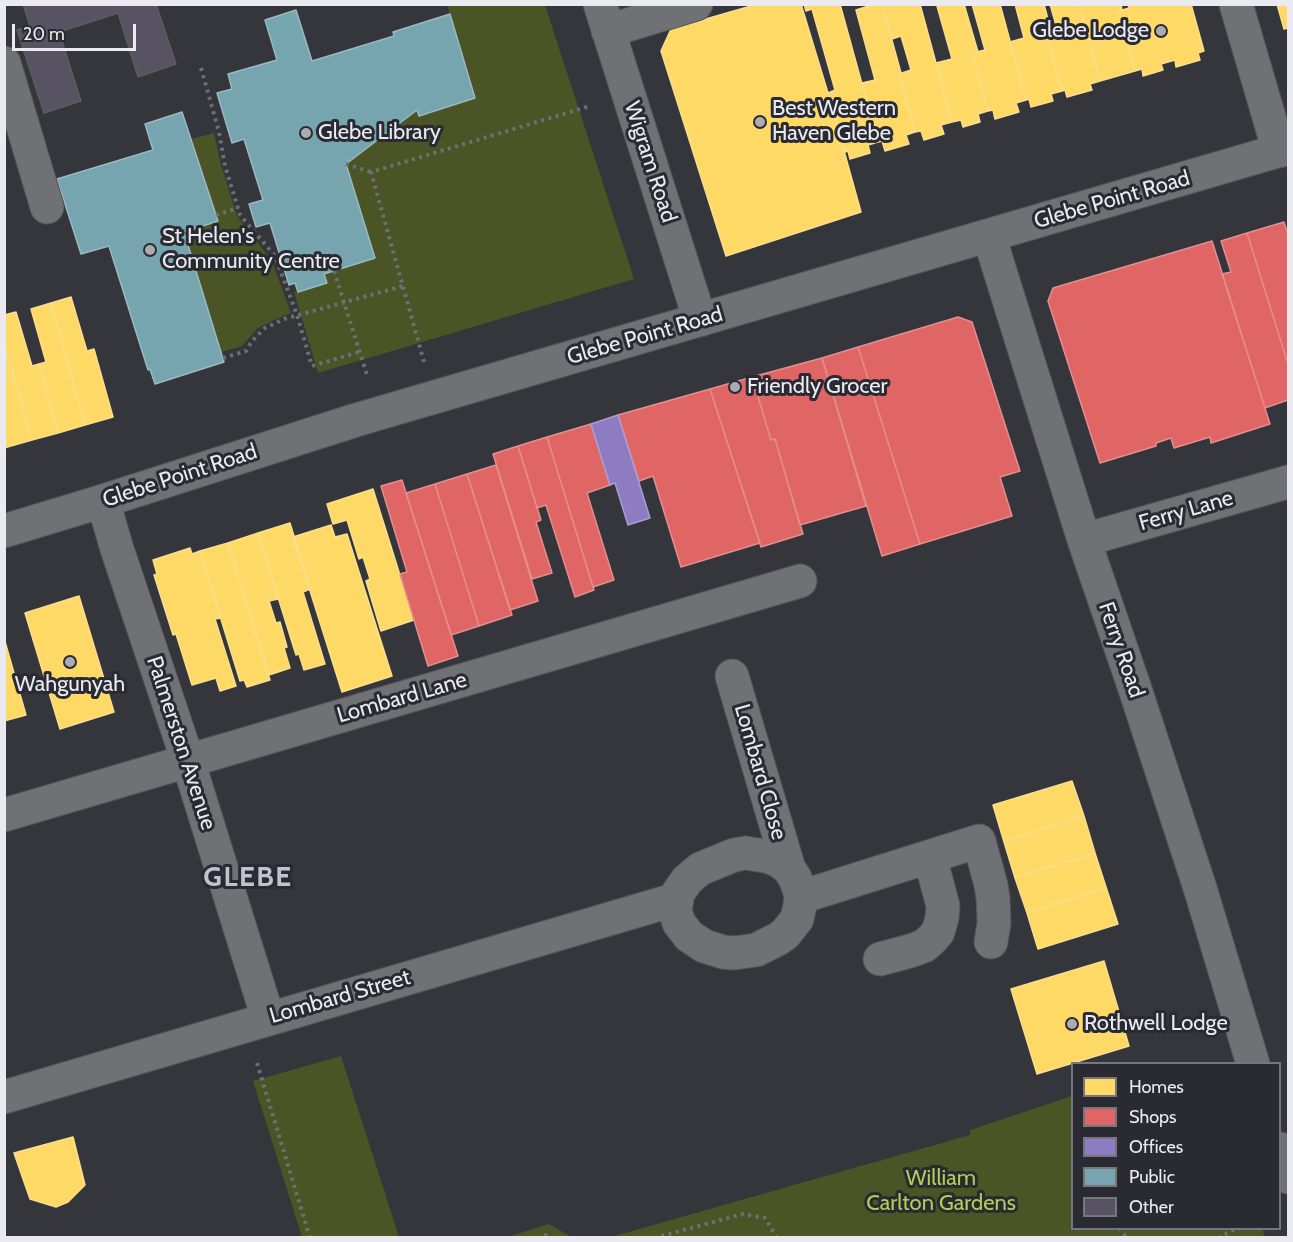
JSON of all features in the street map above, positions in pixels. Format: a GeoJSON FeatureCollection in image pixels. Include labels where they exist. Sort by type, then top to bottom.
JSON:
{"type":"FeatureCollection","features":[{"type":"Feature","properties":{"kind":"street"},"geometry":{"type":"LineString","coordinates":[[604,18],[696,4]]}},
{"type":"Feature","properties":{"kind":"street"},"geometry":{"type":"LineString","coordinates":[[1236,4],[1284,149]]}},
{"type":"Feature","properties":{"kind":"street","name":"Wigram Road"},"geometry":{"type":"LineString","coordinates":[[604,18],[700,320]]}},
{"type":"Feature","properties":{"kind":"street"},"geometry":{"type":"LineString","coordinates":[[4,63],[47,207]]}},
{"type":"Feature","properties":{"kind":"street","name":"Glebe Point Road"},"geometry":{"type":"LineString","coordinates":[[4,531],[356,420],[1284,149]]}},
{"type":"Feature","properties":{"kind":"street","name":"Ferry Road"},"geometry":{"type":"LineString","coordinates":[[989,236],[1084,540],[1200,888],[1252,1062]]}},
{"type":"Feature","properties":{"kind":"street","name":"Ferry Lane"},"geometry":{"type":"LineString","coordinates":[[1084,540],[1288,482]]}},
{"type":"Feature","properties":{"kind":"street","name":"Palmerston Avenue"},"geometry":{"type":"LineString","coordinates":[[103,501],[188,762],[257,1022]]}},
{"type":"Feature","properties":{"kind":"street","name":"Lombard Lane"},"geometry":{"type":"LineString","coordinates":[[4,815],[800,581]]}},
{"type":"Feature","properties":{"kind":"street","name":"Lombard Close"},"geometry":{"type":"LineString","coordinates":[[732,676],[795,883]]}},
{"type":"Feature","properties":{"kind":"street"},"geometry":{"type":"LineString","coordinates":[[677,899],[675,910],[679,923],[689,936],[704,946],[734,953],[756,950],[785,934],[797,919],[801,905],[795,883],[930,857],[980,841],[992,885],[994,923],[992,942]]}},
{"type":"Feature","properties":{"kind":"street","name":"Lombard Close"},"geometry":{"type":"LineString","coordinates":[[677,899],[678,893],[700,869],[734,855],[746,853],[770,857],[781,862],[795,883]]}},
{"type":"Feature","properties":{"kind":"street"},"geometry":{"type":"LineString","coordinates":[[880,959],[924,946],[938,932],[943,906],[930,857]]}},
{"type":"Feature","properties":{"kind":"street","name":"Lombard Street"},"geometry":{"type":"LineString","coordinates":[[4,1097],[677,899]]}},
{"type":"Feature","properties":{"kind":"street"},"geometry":{"type":"LineString","coordinates":[[1281,1153],[1288,1178]]}},
{"type":"Feature","properties":{"kind":"path"},"geometry":{"type":"LineString","coordinates":[[201,68],[219,132],[225,166],[240,215],[275,256],[297,315],[312,366],[359,352],[334,271]]}},
{"type":"Feature","properties":{"kind":"path"},"geometry":{"type":"LineString","coordinates":[[346,164],[371,172],[590,106]]}},
{"type":"Feature","properties":{"kind":"path"},"geometry":{"type":"LineString","coordinates":[[371,172],[419,343]]}},
{"type":"Feature","properties":{"kind":"path"},"geometry":{"type":"LineString","coordinates":[[216,214],[238,208]]}},
{"type":"Feature","properties":{"kind":"path"},"geometry":{"type":"LineString","coordinates":[[223,358],[246,351],[265,328],[284,320],[403,286]]}},
{"type":"Feature","properties":{"kind":"path"},"geometry":{"type":"LineString","coordinates":[[257,1022],[310,1238]]}},
{"type":"Feature","properties":{"kind":"path"},"geometry":{"type":"LineString","coordinates":[[654,1238],[743,1214],[765,1218],[777,1238]]}},
{"type":"Feature","properties":{"kind":"path"},"geometry":{"type":"LineString","coordinates":[[1218,1238],[1232,1230]]}},
{"type":"Feature","properties":{"kind":"path"},"geometry":{"type":"LineString","coordinates":[[537,1238],[546,1235],[549,1238]]}},
{"type":"Feature","properties":{"kind":"green space"},"geometry":{"type":"Polygon","coordinates":[[[447,5],[545,5],[634,279],[318,373],[294,292],[326,283],[324,274],[375,258],[346,164],[417,110],[419,116],[475,98],[447,5]]]}},
{"type":"Feature","properties":{"kind":"green space"},"geometry":{"type":"Polygon","coordinates":[[[214,133],[237,216],[272,261],[291,313],[258,328],[242,346],[221,352],[184,232],[218,221],[192,139],[214,133]]]}},
{"type":"Feature","properties":{"kind":"green space"},"geometry":{"type":"Polygon","coordinates":[[[341,1056],[399,1237],[302,1237],[253,1081],[341,1056]]]}},
{"type":"Feature","properties":{"kind":"green space","name":"William Carlton Gardens"},"geometry":{"type":"Polygon","coordinates":[[[1071,1096],[1071,1230],[1263,1230],[1265,1237],[611,1237],[970,1135],[970,1130],[1071,1096]]]}},
{"type":"Feature","properties":{"kind":"green space"},"geometry":{"type":"Polygon","coordinates":[[[548,1224],[572,1237],[508,1237],[548,1224]]]}},
{"type":"Feature","properties":{"kind":"building: Homes","name":"Best Western Haven Glebe"},"geometry":{"type":"Polygon","coordinates":[[[758,4],[801,4],[861,212],[726,256],[661,51],[671,29],[758,4]]]}},
{"type":"Feature","properties":{"kind":"building: Homes"},"geometry":{"type":"Polygon","coordinates":[[[804,4],[840,4],[878,142],[868,145],[870,153],[850,159],[848,151],[845,152],[828,93],[835,90],[812,9],[806,11],[804,4]]]}},
{"type":"Feature","properties":{"kind":"building: Homes"},"geometry":{"type":"Polygon","coordinates":[[[882,4],[915,132],[906,135],[909,144],[885,151],[882,141],[878,142],[862,83],[875,80],[856,10],[882,4]]]}},
{"type":"Feature","properties":{"kind":"building: Homes"},"geometry":{"type":"Polygon","coordinates":[[[882,4],[920,4],[952,122],[941,125],[944,134],[924,140],[921,131],[915,132],[899,74],[911,70],[901,36],[892,39],[882,4]]]}},
{"type":"Feature","properties":{"kind":"building: Homes"},"geometry":{"type":"Polygon","coordinates":[[[964,4],[978,52],[972,53],[988,111],[978,114],[980,122],[963,127],[961,120],[952,122],[936,63],[952,59],[937,6],[964,4]]]}},
{"type":"Feature","properties":{"kind":"building: Homes"},"geometry":{"type":"Polygon","coordinates":[[[972,4],[1000,4],[1026,100],[1016,103],[1019,112],[995,119],[993,110],[988,111],[972,53],[985,50],[972,4]]]}},
{"type":"Feature","properties":{"kind":"building: Homes"},"geometry":{"type":"Polygon","coordinates":[[[1015,4],[1044,4],[1051,31],[1046,32],[1062,91],[1051,94],[1053,101],[1031,107],[1029,99],[1026,100],[1010,42],[1024,38],[1015,4]]]}},
{"type":"Feature","properties":{"kind":"building: Homes"},"geometry":{"type":"Polygon","coordinates":[[[1050,4],[1079,4],[1100,81],[1090,84],[1092,90],[1067,97],[1065,90],[1062,91],[1046,32],[1057,29],[1050,4]]]}},
{"type":"Feature","properties":{"kind":"building: Homes"},"geometry":{"type":"Polygon","coordinates":[[[1079,4],[1121,4],[1122,11],[1119,11],[1135,71],[1100,81],[1079,4]]]}},
{"type":"Feature","properties":{"kind":"building: Homes","name":"Glebe Lodge"},"geometry":{"type":"Polygon","coordinates":[[[1128,4],[1191,4],[1204,51],[1198,53],[1200,60],[1176,67],[1175,60],[1161,64],[1163,70],[1143,76],[1142,69],[1135,71],[1119,11],[1129,8],[1128,4]]]}},
{"type":"Feature","properties":{"kind":"building: Homes"},"geometry":{"type":"Polygon","coordinates":[[[1277,4],[1288,4],[1288,28],[1284,29],[1277,4]]]}},
{"type":"Feature","properties":{"kind":"building: Homes"},"geometry":{"type":"Polygon","coordinates":[[[71,297],[87,351],[94,349],[113,417],[85,425],[51,303],[71,297]]]}},
{"type":"Feature","properties":{"kind":"building: Homes"},"geometry":{"type":"Polygon","coordinates":[[[51,303],[85,425],[58,433],[39,364],[46,362],[31,309],[51,303]]]}},
{"type":"Feature","properties":{"kind":"building: Homes"},"geometry":{"type":"Polygon","coordinates":[[[16,312],[32,366],[39,364],[58,433],[32,440],[4,343],[4,315],[16,312]]]}},
{"type":"Feature","properties":{"kind":"building: Homes"},"geometry":{"type":"Polygon","coordinates":[[[4,343],[32,440],[4,448],[4,343]]]}},
{"type":"Feature","properties":{"kind":"building: Homes"},"geometry":{"type":"Polygon","coordinates":[[[373,489],[414,620],[381,631],[366,581],[370,579],[363,557],[359,559],[347,520],[333,524],[327,504],[373,489]]]}},
{"type":"Feature","properties":{"kind":"building: Homes"},"geometry":{"type":"Polygon","coordinates":[[[290,523],[310,589],[303,592],[325,664],[304,670],[299,654],[296,655],[258,533],[290,523]]]}},
{"type":"Feature","properties":{"kind":"building: Homes"},"geometry":{"type":"Polygon","coordinates":[[[331,525],[335,537],[347,534],[392,676],[342,692],[293,537],[331,525]]]}},
{"type":"Feature","properties":{"kind":"building: Homes"},"geometry":{"type":"Polygon","coordinates":[[[258,533],[278,599],[269,601],[276,623],[280,622],[290,668],[269,675],[228,543],[258,533]]]}},
{"type":"Feature","properties":{"kind":"building: Homes"},"geometry":{"type":"Polygon","coordinates":[[[228,543],[270,680],[247,687],[244,680],[240,681],[200,551],[228,543]]]}},
{"type":"Feature","properties":{"kind":"building: Homes"},"geometry":{"type":"Polygon","coordinates":[[[190,548],[192,554],[200,551],[221,618],[215,619],[236,686],[220,691],[216,678],[192,685],[154,575],[157,574],[153,560],[190,548]]]}},
{"type":"Feature","properties":{"kind":"building: Homes","name":"Wahgunyah"},"geometry":{"type":"Polygon","coordinates":[[[79,596],[114,712],[60,729],[25,613],[79,596]]]}},
{"type":"Feature","properties":{"kind":"building: Homes"},"geometry":{"type":"Polygon","coordinates":[[[4,638],[26,715],[4,721],[4,638]]]}},
{"type":"Feature","properties":{"kind":"building: Homes"},"geometry":{"type":"Polygon","coordinates":[[[1072,781],[1084,816],[1004,842],[993,805],[1072,781]]]}},
{"type":"Feature","properties":{"kind":"building: Homes"},"geometry":{"type":"Polygon","coordinates":[[[1084,816],[1095,853],[1015,878],[1004,842],[1084,816]]]}},
{"type":"Feature","properties":{"kind":"building: Homes"},"geometry":{"type":"Polygon","coordinates":[[[1095,853],[1106,887],[1027,913],[1015,878],[1095,853]]]}},
{"type":"Feature","properties":{"kind":"building: Homes"},"geometry":{"type":"Polygon","coordinates":[[[1106,887],[1118,924],[1038,949],[1027,913],[1106,887]]]}},
{"type":"Feature","properties":{"kind":"building: Homes","name":"Rothwell Lodge"},"geometry":{"type":"Polygon","coordinates":[[[1104,961],[1129,1046],[1037,1074],[1011,989],[1104,961]]]}},
{"type":"Feature","properties":{"kind":"building: Homes"},"geometry":{"type":"Polygon","coordinates":[[[73,1137],[85,1185],[68,1202],[56,1207],[30,1199],[14,1153],[73,1137]]]}},
{"type":"Feature","properties":{"kind":"building: Shops"},"geometry":{"type":"Polygon","coordinates":[[[1284,222],[1288,235],[1288,364],[1247,233],[1284,222]]]}},
{"type":"Feature","properties":{"kind":"building: Shops"},"geometry":{"type":"Polygon","coordinates":[[[1247,233],[1288,364],[1288,400],[1265,408],[1222,274],[1231,272],[1221,241],[1247,233]]]}},
{"type":"Feature","properties":{"kind":"building: Shops"},"geometry":{"type":"Polygon","coordinates":[[[1212,241],[1270,424],[1211,443],[1210,437],[1174,448],[1171,438],[1156,443],[1156,446],[1100,463],[1048,301],[1053,288],[1212,241]]]}},
{"type":"Feature","properties":{"kind":"building: Shops"},"geometry":{"type":"Polygon","coordinates":[[[958,317],[972,322],[1020,471],[1000,477],[1012,516],[920,544],[858,347],[958,317]]]}},
{"type":"Feature","properties":{"kind":"building: Shops"},"geometry":{"type":"Polygon","coordinates":[[[858,347],[920,544],[882,556],[822,358],[858,347]]]}},
{"type":"Feature","properties":{"kind":"building: Shops"},"geometry":{"type":"Polygon","coordinates":[[[822,358],[866,506],[800,525],[775,439],[771,440],[752,377],[822,358]]]}},
{"type":"Feature","properties":{"kind":"building: Shops"},"geometry":{"type":"Polygon","coordinates":[[[752,377],[771,440],[775,439],[803,534],[761,547],[710,389],[752,377]]]}},
{"type":"Feature","properties":{"kind":"building: Shops"},"geometry":{"type":"Polygon","coordinates":[[[710,389],[760,543],[681,567],[653,476],[639,481],[618,415],[710,389]]]}},
{"type":"Feature","properties":{"kind":"building: Shops"},"geometry":{"type":"Polygon","coordinates":[[[591,424],[610,485],[587,493],[614,580],[593,587],[547,437],[591,424]]]}},
{"type":"Feature","properties":{"kind":"building: Shops"},"geometry":{"type":"Polygon","coordinates":[[[547,437],[594,590],[575,597],[546,505],[537,508],[518,446],[547,437]]]}},
{"type":"Feature","properties":{"kind":"building: Shops"},"geometry":{"type":"Polygon","coordinates":[[[518,446],[541,520],[536,522],[552,573],[532,579],[493,454],[518,446]]]}},
{"type":"Feature","properties":{"kind":"building: Shops"},"geometry":{"type":"Polygon","coordinates":[[[496,465],[538,601],[510,610],[467,474],[496,465]]]}},
{"type":"Feature","properties":{"kind":"building: Shops"},"geometry":{"type":"Polygon","coordinates":[[[467,474],[512,615],[479,626],[435,484],[467,474]]]}},
{"type":"Feature","properties":{"kind":"building: Shops"},"geometry":{"type":"Polygon","coordinates":[[[402,480],[458,656],[428,666],[400,574],[407,572],[381,486],[402,480]]]}},
{"type":"Feature","properties":{"kind":"building: Shops"},"geometry":{"type":"Polygon","coordinates":[[[435,484],[479,626],[451,635],[406,493],[435,484]]]}},
{"type":"Feature","properties":{"kind":"building: Offices"},"geometry":{"type":"Polygon","coordinates":[[[618,415],[650,518],[628,525],[615,483],[610,485],[591,424],[618,415]]]}},
{"type":"Feature","properties":{"kind":"building: Public"},"geometry":{"type":"Polygon","coordinates":[[[296,10],[312,61],[394,36],[393,32],[450,14],[475,98],[419,116],[417,110],[346,164],[375,258],[324,274],[327,283],[298,292],[295,283],[289,285],[270,223],[256,227],[249,204],[263,200],[244,139],[232,143],[217,93],[232,89],[228,74],[277,60],[265,20],[296,10]]]}},
{"type":"Feature","properties":{"kind":"building: Public","name":"St Helen's Community Centre"},"geometry":{"type":"Polygon","coordinates":[[[182,112],[218,221],[184,232],[224,362],[155,384],[150,369],[148,370],[109,246],[81,254],[57,179],[153,150],[145,124],[182,112]]]}},
{"type":"Feature","properties":{"kind":"building: Other"},"geometry":{"type":"Polygon","coordinates":[[[23,4],[156,4],[176,64],[138,77],[118,13],[59,32],[81,101],[44,113],[17,30],[30,26],[23,4]]]}},
{"type":"Feature","properties":{"kind":"place","name":"Glebe Lodge"},"geometry":{"type":"Point","coordinates":[1161,31]}},
{"type":"Feature","properties":{"kind":"place","name":"Best Western Haven Glebe"},"geometry":{"type":"Point","coordinates":[760,122]}},
{"type":"Feature","properties":{"kind":"place","name":"Glebe Library"},"geometry":{"type":"Point","coordinates":[306,133]}},
{"type":"Feature","properties":{"kind":"place","name":"St Helen's Community Centre"},"geometry":{"type":"Point","coordinates":[150,250]}},
{"type":"Feature","properties":{"kind":"place","name":"Friendly Grocer"},"geometry":{"type":"Point","coordinates":[735,387]}},
{"type":"Feature","properties":{"kind":"place","name":"Wahgunyah"},"geometry":{"type":"Point","coordinates":[70,662]}},
{"type":"Feature","properties":{"kind":"place","name":"Rothwell Lodge"},"geometry":{"type":"Point","coordinates":[1072,1024]}},
{"type":"Feature","properties":{"kind":"district","name":"GLEBE"},"geometry":{"type":"Point","coordinates":[248,878]}}]}
